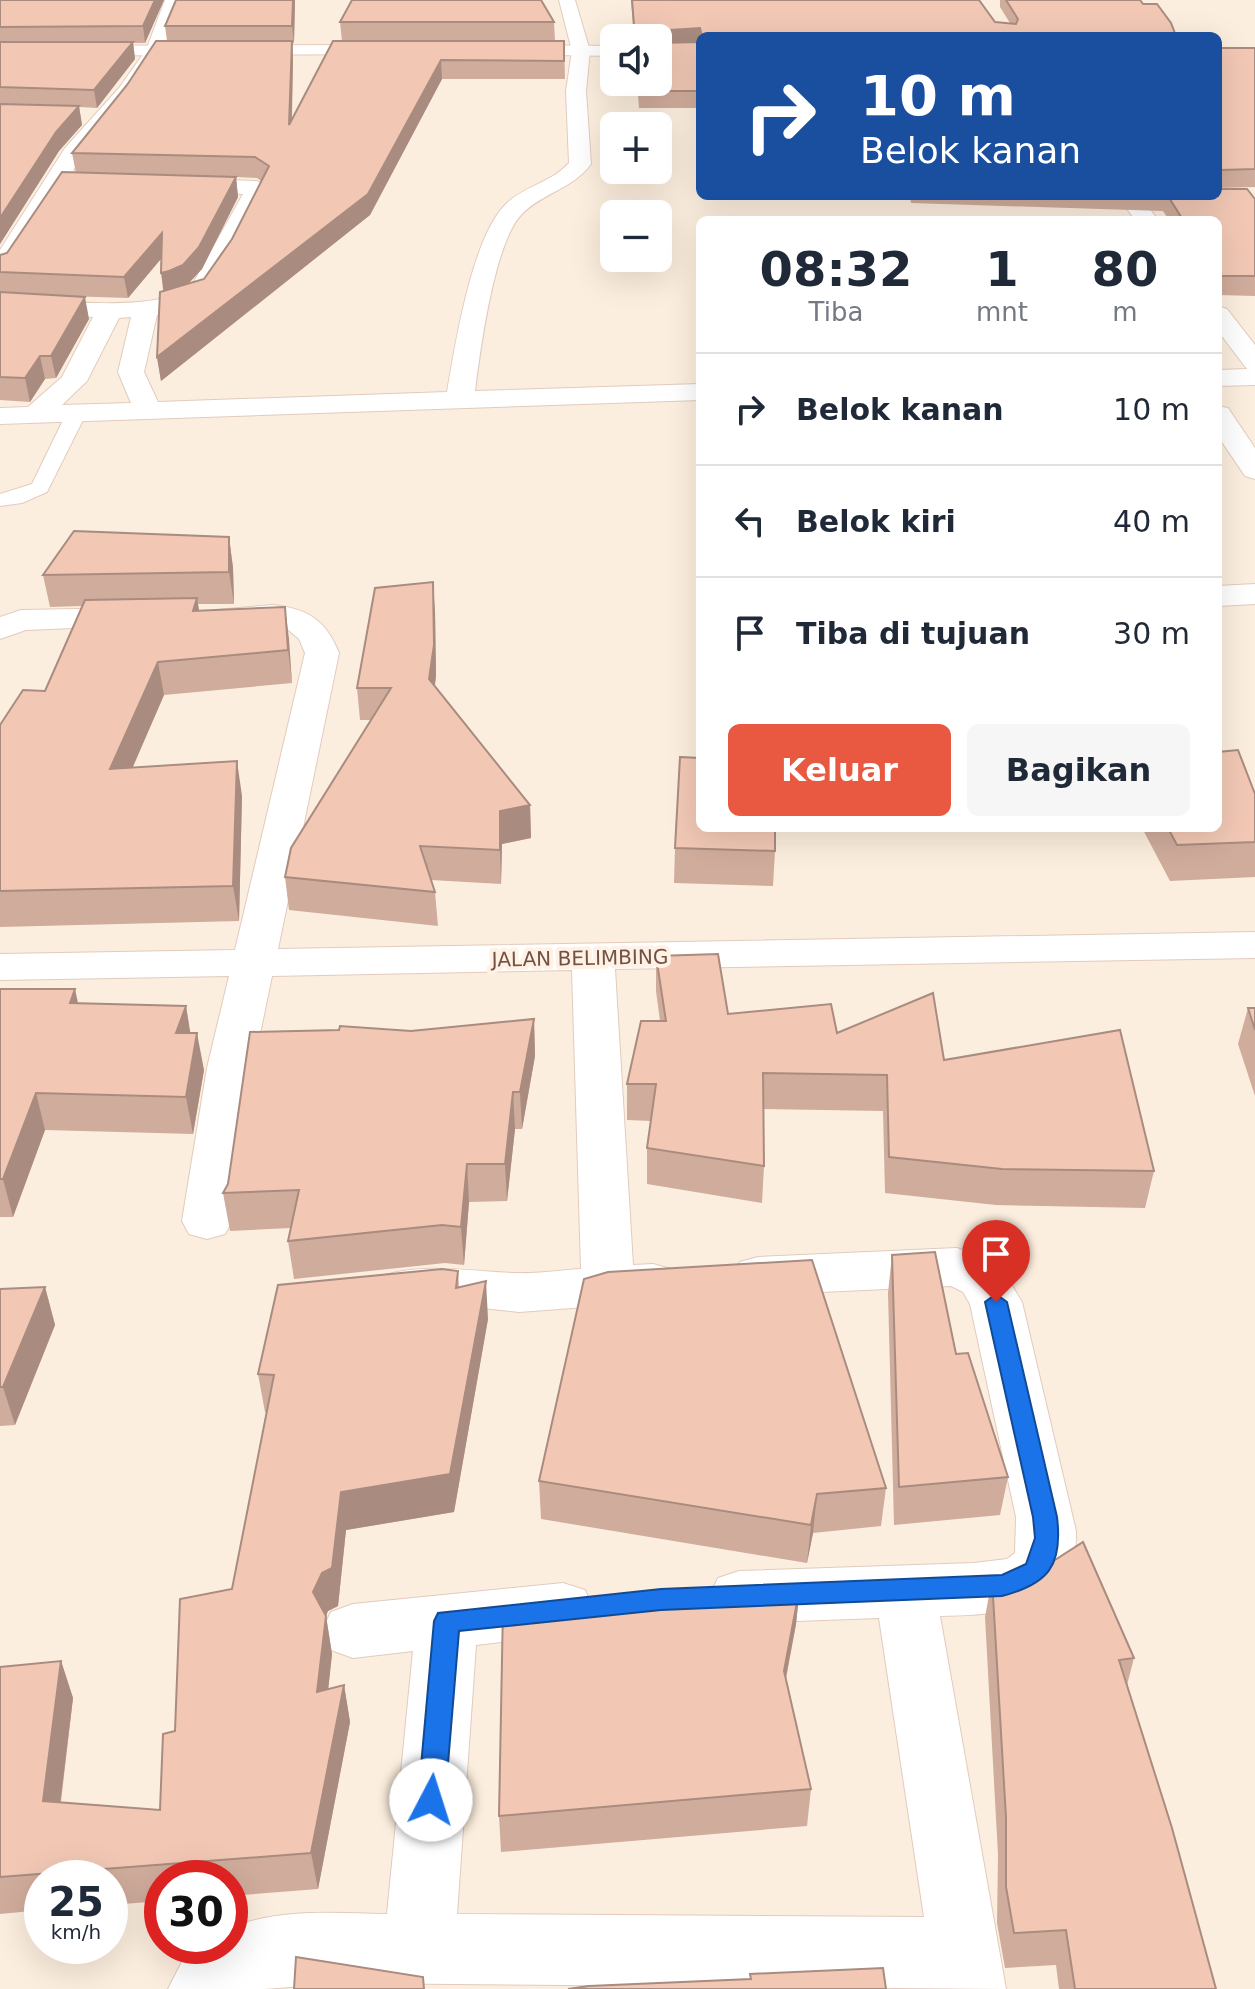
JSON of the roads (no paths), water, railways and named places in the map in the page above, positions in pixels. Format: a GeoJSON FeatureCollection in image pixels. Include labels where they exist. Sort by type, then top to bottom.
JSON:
{"type":"FeatureCollection","features":[{"type":"Feature","properties":{"kind":"street"},"geometry":{"type":"LineString","coordinates":[[0,268],[57,182],[72,152],[106,117],[155,50],[173,0]]}},
{"type":"Feature","properties":{"kind":"street"},"geometry":{"type":"LineString","coordinates":[[460,400],[485,277],[504,222],[511,211],[570,177],[580,164],[576,91],[581,51],[567,0]]}},
{"type":"Feature","properties":{"kind":"street"},"geometry":{"type":"LineString","coordinates":[[0,51],[408,50]]}},
{"type":"Feature","properties":{"kind":"street"},"geometry":{"type":"LineString","coordinates":[[487,50],[600,51]]}},
{"type":"Feature","properties":{"kind":"street"},"geometry":{"type":"LineString","coordinates":[[76,116],[106,117]]}},
{"type":"Feature","properties":{"kind":"street"},"geometry":{"type":"LineString","coordinates":[[0,303],[111,308],[180,304],[202,289],[271,163]]}},
{"type":"Feature","properties":{"kind":"street"},"geometry":{"type":"LineString","coordinates":[[57,182],[88,183]]}},
{"type":"Feature","properties":{"kind":"street"},"geometry":{"type":"LineString","coordinates":[[149,185],[257,188]]}},
{"type":"Feature","properties":{"kind":"street"},"geometry":{"type":"LineString","coordinates":[[146,307],[131,372],[148,411]]}},
{"type":"Feature","properties":{"kind":"street"},"geometry":{"type":"LineString","coordinates":[[35,415],[73,381],[111,308]]}},
{"type":"Feature","properties":{"kind":"street"},"geometry":{"type":"LineString","coordinates":[[1222,319],[1255,363]]}},
{"type":"Feature","properties":{"kind":"street"},"geometry":{"type":"LineString","coordinates":[[1222,378],[1255,377]]}},
{"type":"Feature","properties":{"kind":"street"},"geometry":{"type":"LineString","coordinates":[[0,416],[696,392]]}},
{"type":"Feature","properties":{"kind":"street"},"geometry":{"type":"LineString","coordinates":[[1222,420],[1255,470]]}},
{"type":"Feature","properties":{"kind":"street"},"geometry":{"type":"LineString","coordinates":[[1222,596],[1255,594]]}},
{"type":"Feature","properties":{"kind":"street"},"geometry":{"type":"LineString","coordinates":[[0,629],[21,620],[290,616],[308,624],[316,632],[322,653],[220,1121],[207,1221]]}},
{"type":"Feature","properties":{"kind":"street","name":"JALAN BELIMBING"},"geometry":{"type":"LineString","coordinates":[[0,967],[1255,945]]}},
{"type":"Feature","properties":{"kind":"street"},"geometry":{"type":"LineString","coordinates":[[593,958],[608,1286]]}},
{"type":"Feature","properties":{"kind":"street"},"geometry":{"type":"LineString","coordinates":[[352,1295],[445,1285],[519,1293],[957,1267],[981,1278],[996,1302],[1041,1502],[1047,1538],[1044,1558],[1037,1571],[1023,1580],[1002,1585],[677,1599]]}},
{"type":"Feature","properties":{"kind":"street"},"geometry":{"type":"LineString","coordinates":[[204,1989],[216,1970],[240,1960],[285,1951],[419,1949],[966,1971],[905,1591]]}},
{"type":"Feature","properties":{"kind":"street"},"geometry":{"type":"LineString","coordinates":[[353,1631],[615,1604]]}},
{"type":"Feature","properties":{"kind":"street"},"geometry":{"type":"LineString","coordinates":[[419,1949],[447,1621]]}},
{"type":"Feature","properties":{"kind":"lane"},"geometry":{"type":"LineString","coordinates":[[0,500],[15,499],[40,488],[76,414]]}}]}
